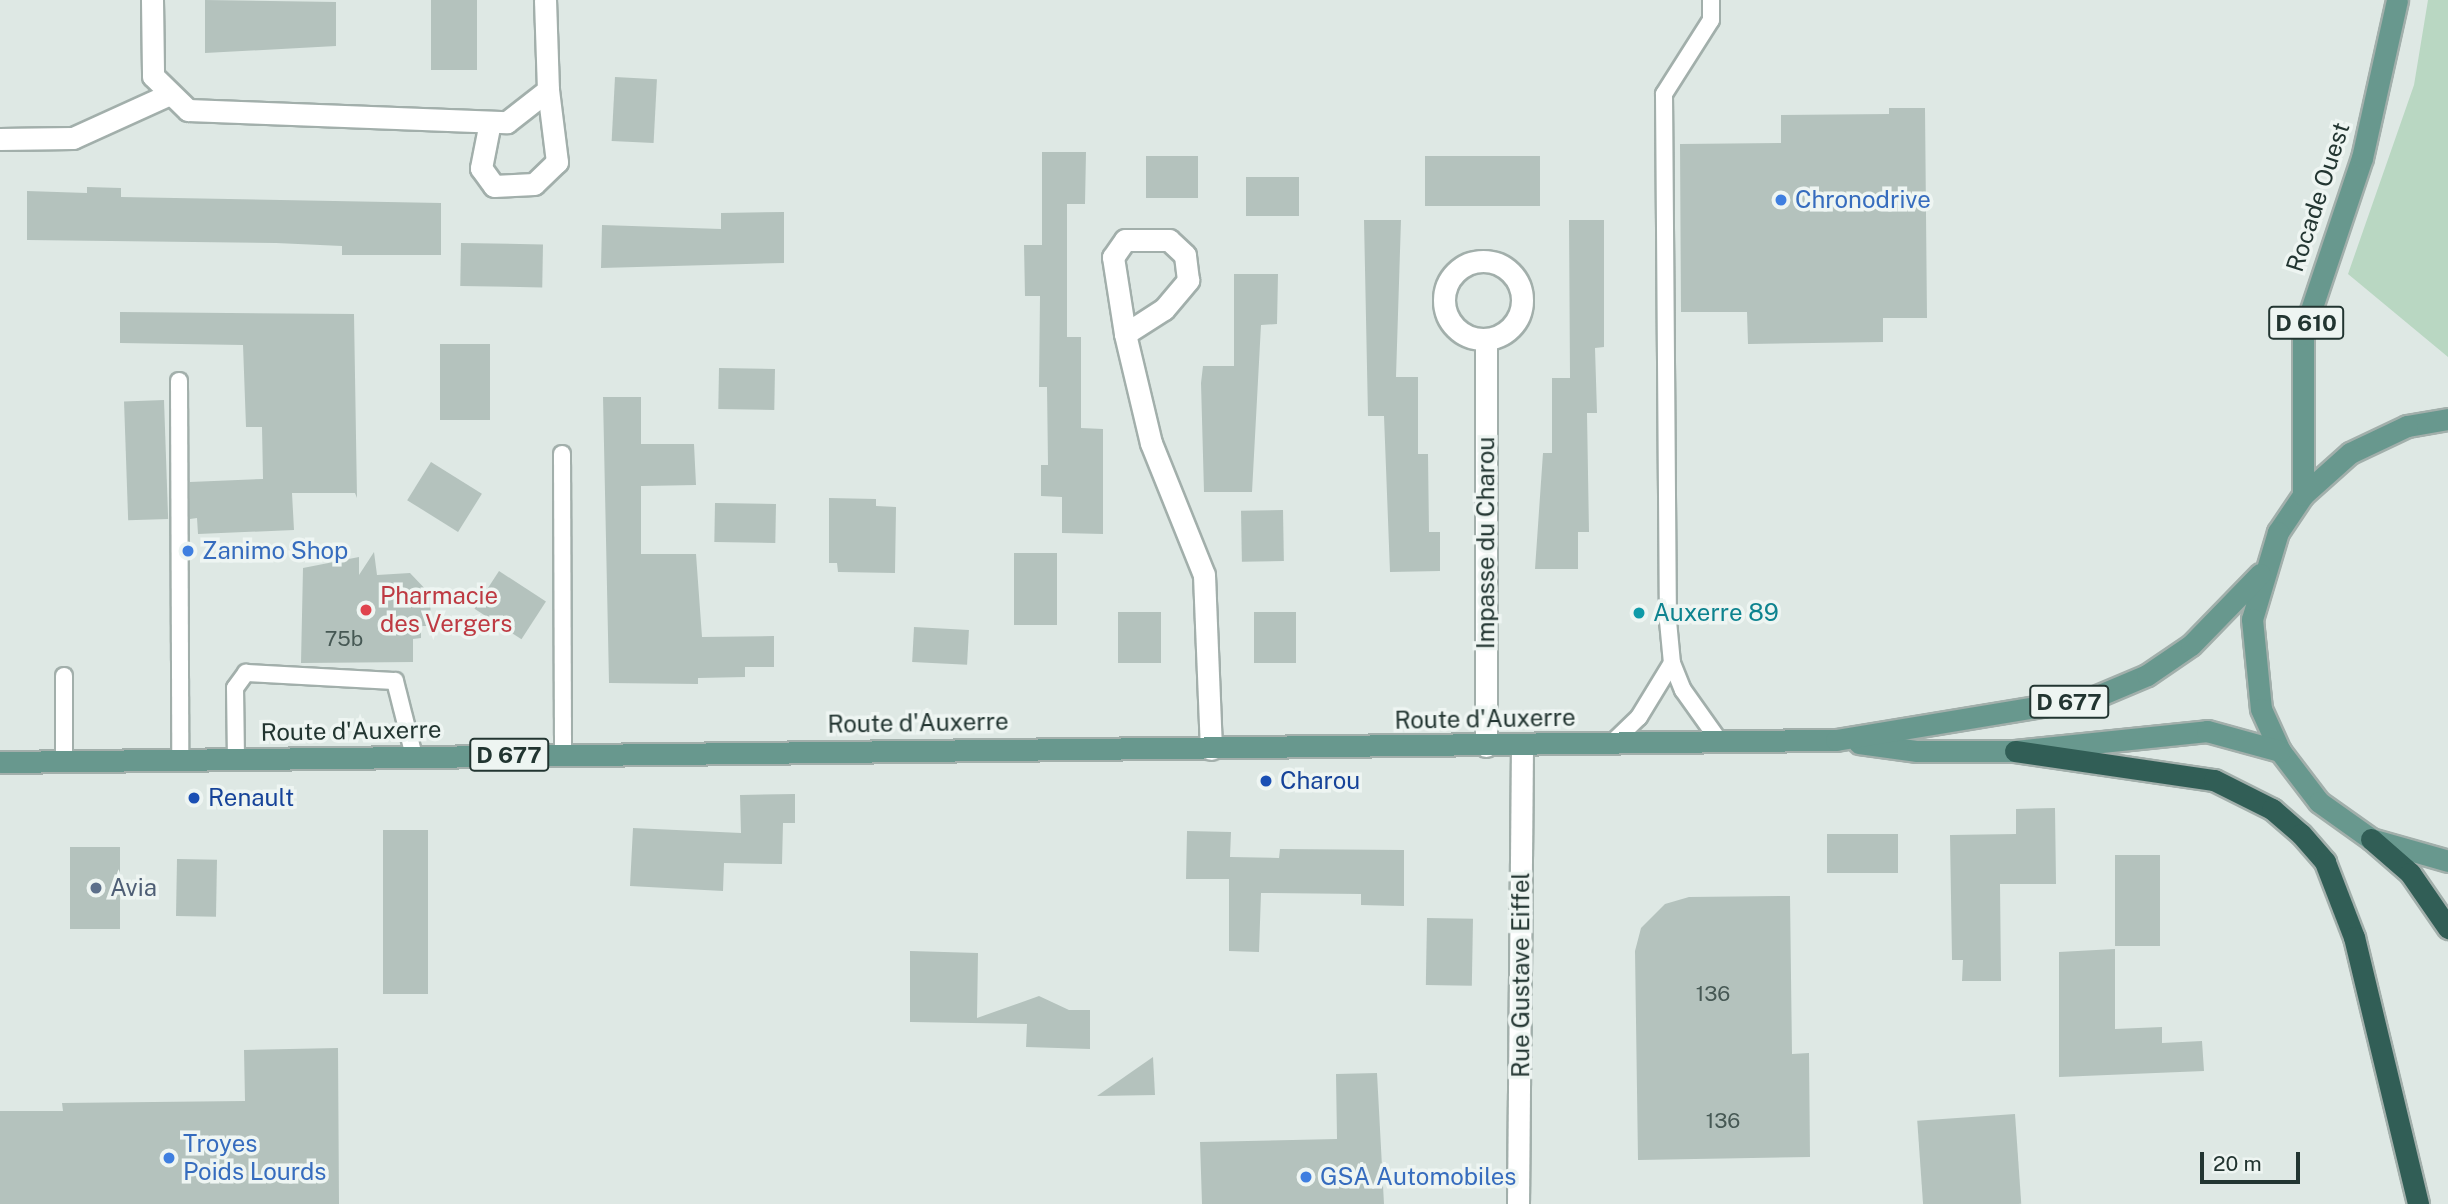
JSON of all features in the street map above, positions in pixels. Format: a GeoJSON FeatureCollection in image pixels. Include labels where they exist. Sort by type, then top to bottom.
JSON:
{"type":"FeatureCollection","features":[{"type":"Feature","properties":{"kind":"highway"},"geometry":{"type":"LineString","coordinates":[[2015,751],[2214,780],[2272,809],[2301,834],[2325,862],[2354,937],[2418,1204]]}},
{"type":"Feature","properties":{"kind":"highway"},"geometry":{"type":"LineString","coordinates":[[2371,839],[2410,873],[2448,928]]}},
{"type":"Feature","properties":{"kind":"main road","name":"Rocade Ouest"},"geometry":{"type":"LineString","coordinates":[[2303,495],[2302,334],[2361,158],[2397,0]]}},
{"type":"Feature","properties":{"kind":"main road"},"geometry":{"type":"LineString","coordinates":[[2448,419],[2407,426],[2350,453],[2303,495],[2260,574],[2252,664],[2280,751],[2319,802],[2371,839],[2448,861]]}},
{"type":"Feature","properties":{"kind":"main road","name":"Route d'Auxerre"},"geometry":{"type":"LineString","coordinates":[[0,762],[1836,740],[2095,697],[2147,675],[2191,645],[2260,574]]}},
{"type":"Feature","properties":{"kind":"main road","name":"Route d'Auxerre"},"geometry":{"type":"LineString","coordinates":[[1836,740],[1917,751],[2015,751],[2207,731],[2280,751]]}},
{"type":"Feature","properties":{"kind":"street"},"geometry":{"type":"LineString","coordinates":[[152,0],[153,76],[168,95],[188,110],[210,116],[490,122],[528,112],[548,90]]}},
{"type":"Feature","properties":{"kind":"street"},"geometry":{"type":"LineString","coordinates":[[490,122],[481,168],[494,186],[534,184],[557,162],[548,90],[545,0]]}},
{"type":"Feature","properties":{"kind":"street"},"geometry":{"type":"LineString","coordinates":[[0,139],[73,138],[168,95]]}},
{"type":"Feature","properties":{"kind":"street"},"geometry":{"type":"LineString","coordinates":[[1125,334],[1164,309],[1188,280],[1185,255],[1169,240],[1125,240],[1113,257],[1125,334],[1152,443],[1204,575],[1211,749]]}},
{"type":"Feature","properties":{"kind":"street","name":"Impasse du Charou"},"geometry":{"type":"LineString","coordinates":[[1486,340],[1486,746]]}},
{"type":"Feature","properties":{"kind":"street","name":"Rue Gustave Eiffel"},"geometry":{"type":"LineString","coordinates":[[1518,1204],[1522,745]]}},
{"type":"Feature","properties":{"kind":"lane"},"geometry":{"type":"LineString","coordinates":[[1711,0],[1711,20],[1664,94],[1672,663],[1720,742]]}},
{"type":"Feature","properties":{"kind":"lane"},"geometry":{"type":"LineString","coordinates":[[179,381],[180,760]]}},
{"type":"Feature","properties":{"kind":"lane"},"geometry":{"type":"LineString","coordinates":[[562,454],[564,754]]}},
{"type":"Feature","properties":{"kind":"lane"},"geometry":{"type":"LineString","coordinates":[[1611,744],[1639,717],[1672,663]]}},
{"type":"Feature","properties":{"kind":"lane"},"geometry":{"type":"LineString","coordinates":[[236,759],[234,688],[246,673],[395,681],[414,756]]}},
{"type":"Feature","properties":{"kind":"lane"},"geometry":{"type":"LineString","coordinates":[[64,676],[64,761]]}},
{"type":"Feature","properties":{"kind":"green space"},"geometry":{"type":"Polygon","coordinates":[[[2428,0],[2448,0],[2448,357],[2348,274],[2414,85],[2428,0]]]}},
{"type":"Feature","properties":{"kind":"building"},"geometry":{"type":"Polygon","coordinates":[[[205,0],[336,2],[336,46],[205,53],[205,0]]]}},
{"type":"Feature","properties":{"kind":"building"},"geometry":{"type":"Polygon","coordinates":[[[431,0],[477,0],[477,70],[431,70],[431,0]]]}},
{"type":"Feature","properties":{"kind":"building"},"geometry":{"type":"Polygon","coordinates":[[[615,77],[657,79],[654,143],[612,141],[615,77]]]}},
{"type":"Feature","properties":{"kind":"building","name":"Chronodrive"},"geometry":{"type":"Polygon","coordinates":[[[1889,108],[1925,108],[1927,318],[1883,318],[1883,342],[1748,344],[1747,312],[1681,312],[1680,144],[1781,143],[1781,115],[1889,114],[1889,108]]]}},
{"type":"Feature","properties":{"kind":"building"},"geometry":{"type":"Polygon","coordinates":[[[1042,152],[1086,152],[1085,204],[1067,204],[1067,337],[1081,337],[1081,428],[1103,429],[1103,534],[1062,533],[1062,497],[1041,496],[1041,465],[1048,465],[1047,387],[1039,387],[1040,296],[1025,296],[1024,245],[1042,245],[1042,152]]]}},
{"type":"Feature","properties":{"kind":"building"},"geometry":{"type":"Polygon","coordinates":[[[1146,156],[1198,156],[1198,198],[1146,198],[1146,156]]]}},
{"type":"Feature","properties":{"kind":"building"},"geometry":{"type":"Polygon","coordinates":[[[1425,156],[1540,156],[1540,206],[1425,206],[1425,156]]]}},
{"type":"Feature","properties":{"kind":"building"},"geometry":{"type":"Polygon","coordinates":[[[1246,177],[1299,177],[1299,216],[1246,216],[1246,177]]]}},
{"type":"Feature","properties":{"kind":"building"},"geometry":{"type":"Polygon","coordinates":[[[87,187],[121,188],[121,197],[441,203],[441,255],[342,255],[342,246],[276,243],[27,240],[27,191],[87,193],[87,187]]]}},
{"type":"Feature","properties":{"kind":"building"},"geometry":{"type":"Polygon","coordinates":[[[784,212],[784,263],[601,268],[602,225],[721,229],[721,213],[784,212]]]}},
{"type":"Feature","properties":{"kind":"building"},"geometry":{"type":"Polygon","coordinates":[[[1364,220],[1401,220],[1396,377],[1418,377],[1418,454],[1428,454],[1429,532],[1440,532],[1440,571],[1390,572],[1384,416],[1368,416],[1364,220]]]}},
{"type":"Feature","properties":{"kind":"building"},"geometry":{"type":"Polygon","coordinates":[[[1569,220],[1604,220],[1604,347],[1595,348],[1597,413],[1587,413],[1589,532],[1578,532],[1578,569],[1535,569],[1543,453],[1552,453],[1552,378],[1570,378],[1569,220]]]}},
{"type":"Feature","properties":{"kind":"building"},"geometry":{"type":"Polygon","coordinates":[[[461,243],[543,244],[542,287],[460,286],[461,243]]]}},
{"type":"Feature","properties":{"kind":"building"},"geometry":{"type":"Polygon","coordinates":[[[1234,274],[1278,274],[1277,324],[1261,325],[1252,492],[1204,492],[1201,383],[1203,366],[1234,366],[1234,274]]]}},
{"type":"Feature","properties":{"kind":"building"},"geometry":{"type":"Polygon","coordinates":[[[120,312],[354,314],[357,498],[355,493],[292,493],[294,530],[198,534],[197,518],[190,519],[190,482],[263,479],[262,427],[246,427],[243,345],[120,343],[120,312]]]}},
{"type":"Feature","properties":{"kind":"building"},"geometry":{"type":"Polygon","coordinates":[[[440,344],[490,344],[490,420],[440,420],[440,344]]]}},
{"type":"Feature","properties":{"kind":"building"},"geometry":{"type":"Polygon","coordinates":[[[719,368],[775,369],[774,410],[718,409],[719,368]]]}},
{"type":"Feature","properties":{"kind":"building"},"geometry":{"type":"Polygon","coordinates":[[[603,397],[641,397],[641,444],[694,444],[696,485],[641,486],[641,554],[696,554],[702,637],[774,636],[774,667],[745,667],[745,677],[698,678],[698,684],[609,683],[603,397]]]}},
{"type":"Feature","properties":{"kind":"building"},"geometry":{"type":"Polygon","coordinates":[[[164,400],[168,519],[128,520],[124,401],[164,400]]]}},
{"type":"Feature","properties":{"kind":"building"},"geometry":{"type":"Polygon","coordinates":[[[431,462],[482,494],[458,532],[407,500],[431,462]]]}},
{"type":"Feature","properties":{"kind":"building"},"geometry":{"type":"Polygon","coordinates":[[[829,498],[876,499],[876,506],[896,507],[895,573],[838,572],[837,563],[829,563],[829,498]]]}},
{"type":"Feature","properties":{"kind":"building"},"geometry":{"type":"Polygon","coordinates":[[[715,503],[776,504],[775,543],[714,542],[715,503]]]}},
{"type":"Feature","properties":{"kind":"building"},"geometry":{"type":"Polygon","coordinates":[[[1283,510],[1284,561],[1242,562],[1241,511],[1283,510]]]}},
{"type":"Feature","properties":{"kind":"building","name":"Pharmacie des Vergers"},"geometry":{"type":"Polygon","coordinates":[[[374,552],[377,575],[410,573],[430,594],[431,626],[421,626],[421,638],[413,639],[413,662],[301,663],[303,568],[359,557],[359,575],[374,552]]]}},
{"type":"Feature","properties":{"kind":"building"},"geometry":{"type":"Polygon","coordinates":[[[1014,553],[1057,553],[1057,625],[1014,625],[1014,553]]]}},
{"type":"Feature","properties":{"kind":"building"},"geometry":{"type":"Polygon","coordinates":[[[499,571],[546,601],[521,639],[474,609],[499,571]]]}},
{"type":"Feature","properties":{"kind":"building"},"geometry":{"type":"Polygon","coordinates":[[[1118,612],[1161,612],[1161,663],[1118,663],[1118,612]]]}},
{"type":"Feature","properties":{"kind":"building"},"geometry":{"type":"Polygon","coordinates":[[[1254,612],[1296,612],[1296,663],[1254,663],[1254,612]]]}},
{"type":"Feature","properties":{"kind":"building"},"geometry":{"type":"Polygon","coordinates":[[[914,627],[969,630],[967,665],[912,662],[914,627]]]}},
{"type":"Feature","properties":{"kind":"building"},"geometry":{"type":"Polygon","coordinates":[[[795,794],[795,823],[783,823],[782,864],[724,863],[723,891],[630,886],[633,828],[741,833],[740,795],[795,794]]]}},
{"type":"Feature","properties":{"kind":"building"},"geometry":{"type":"Polygon","coordinates":[[[2055,808],[2056,884],[2000,884],[2001,981],[1962,981],[1963,960],[1952,960],[1950,835],[2016,834],[2016,809],[2055,808]]]}},
{"type":"Feature","properties":{"kind":"building"},"geometry":{"type":"Polygon","coordinates":[[[383,830],[428,830],[428,994],[383,994],[383,830]]]}},
{"type":"Feature","properties":{"kind":"building"},"geometry":{"type":"Polygon","coordinates":[[[1187,831],[1231,832],[1230,857],[1279,858],[1280,849],[1404,850],[1404,906],[1361,905],[1361,894],[1261,893],[1259,952],[1229,951],[1229,879],[1186,879],[1187,831]]]}},
{"type":"Feature","properties":{"kind":"building"},"geometry":{"type":"Polygon","coordinates":[[[1827,834],[1898,834],[1898,873],[1827,873],[1827,834]]]}},
{"type":"Feature","properties":{"kind":"building","name":"Avia"},"geometry":{"type":"Polygon","coordinates":[[[70,847],[120,847],[120,929],[70,929],[70,847]]]}},
{"type":"Feature","properties":{"kind":"building"},"geometry":{"type":"Polygon","coordinates":[[[2115,855],[2160,855],[2160,946],[2115,946],[2115,855]]]}},
{"type":"Feature","properties":{"kind":"building"},"geometry":{"type":"Polygon","coordinates":[[[177,859],[217,860],[216,917],[176,916],[177,859]]]}},
{"type":"Feature","properties":{"kind":"building"},"geometry":{"type":"Polygon","coordinates":[[[1790,896],[1792,1054],[1809,1053],[1810,1157],[1638,1160],[1635,951],[1641,928],[1665,904],[1689,897],[1790,896]]]}},
{"type":"Feature","properties":{"kind":"building"},"geometry":{"type":"Polygon","coordinates":[[[1427,918],[1473,919],[1472,986],[1426,985],[1427,918]]]}},
{"type":"Feature","properties":{"kind":"building"},"geometry":{"type":"Polygon","coordinates":[[[2115,949],[2115,1029],[2162,1027],[2162,1043],[2202,1041],[2204,1071],[2059,1077],[2059,952],[2115,949]]]}},
{"type":"Feature","properties":{"kind":"building"},"geometry":{"type":"Polygon","coordinates":[[[910,951],[978,953],[977,1018],[1039,996],[1069,1010],[1090,1010],[1090,1049],[1026,1047],[1027,1024],[910,1022],[910,951]]]}},
{"type":"Feature","properties":{"kind":"building","name":"Troyes Poids Lourds"},"geometry":{"type":"Polygon","coordinates":[[[338,1048],[339,1204],[0,1204],[0,1111],[63,1111],[62,1103],[245,1101],[244,1050],[338,1048]]]}},
{"type":"Feature","properties":{"kind":"building"},"geometry":{"type":"Polygon","coordinates":[[[1153,1057],[1155,1095],[1097,1096],[1153,1057]]]}},
{"type":"Feature","properties":{"kind":"building","name":"GSA Automobiles"},"geometry":{"type":"Polygon","coordinates":[[[1377,1073],[1384,1204],[1202,1204],[1200,1142],[1337,1139],[1336,1074],[1377,1073]]]}},
{"type":"Feature","properties":{"kind":"building"},"geometry":{"type":"Polygon","coordinates":[[[2015,1114],[2021,1204],[1923,1204],[1917,1121],[2015,1114]]]}},
{"type":"Feature","properties":{"kind":"place","name":"Chronodrive"},"geometry":{"type":"Point","coordinates":[1781,200]}},
{"type":"Feature","properties":{"kind":"place","name":"Zanimo Shop"},"geometry":{"type":"Point","coordinates":[188,551]}},
{"type":"Feature","properties":{"kind":"place","name":"Pharmacie des Vergers"},"geometry":{"type":"Point","coordinates":[366,610]}},
{"type":"Feature","properties":{"kind":"place","name":"Auxerre 89"},"geometry":{"type":"Point","coordinates":[1639,613]}},
{"type":"Feature","properties":{"kind":"place","name":"Charou"},"geometry":{"type":"Point","coordinates":[1266,781]}},
{"type":"Feature","properties":{"kind":"place","name":"Renault"},"geometry":{"type":"Point","coordinates":[194,798]}},
{"type":"Feature","properties":{"kind":"place","name":"Avia"},"geometry":{"type":"Point","coordinates":[96,888]}},
{"type":"Feature","properties":{"kind":"place","name":"Troyes Poids Lourds"},"geometry":{"type":"Point","coordinates":[169,1158]}},
{"type":"Feature","properties":{"kind":"place","name":"GSA Automobiles"},"geometry":{"type":"Point","coordinates":[1306,1177]}}]}
